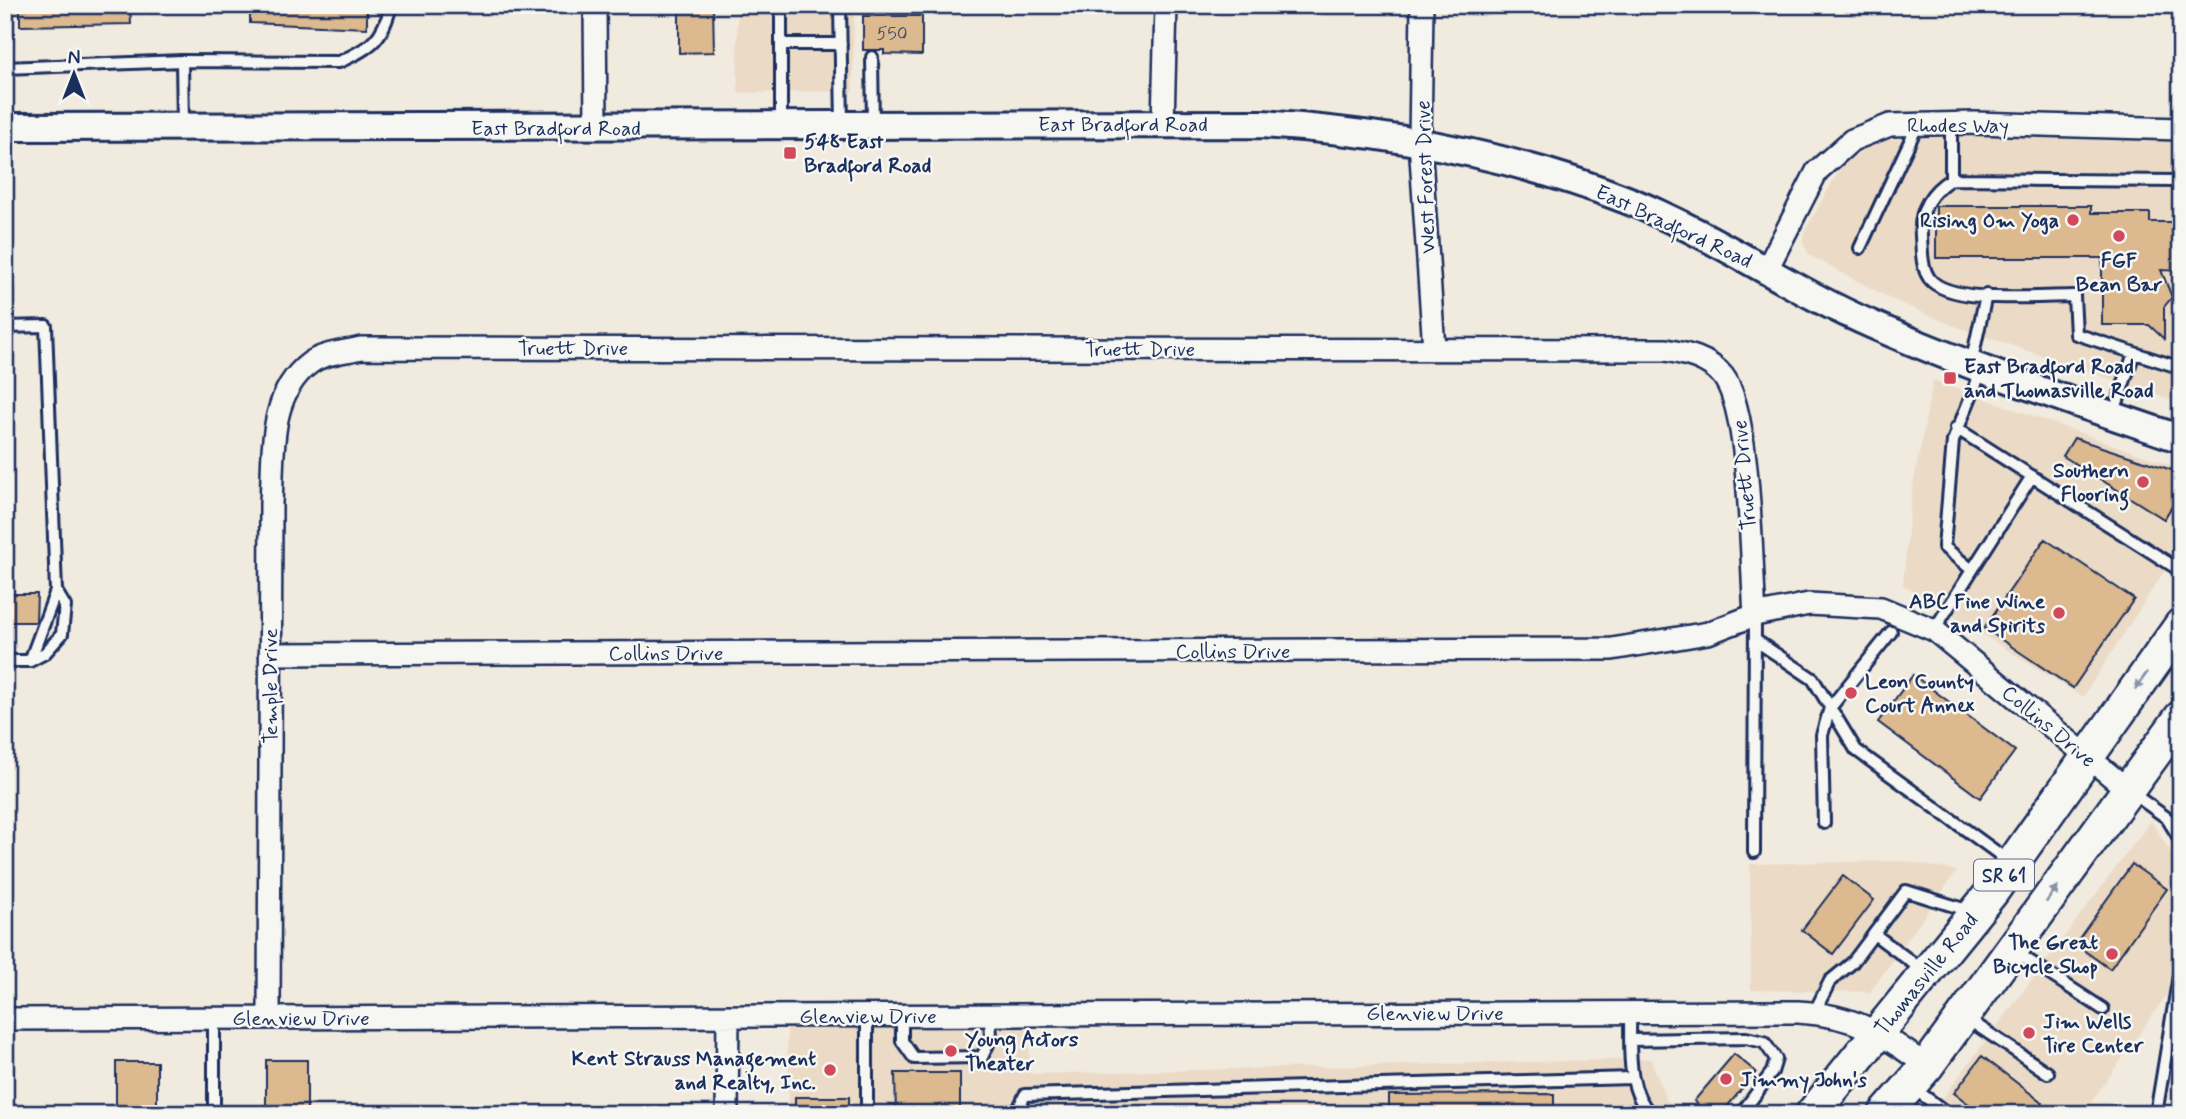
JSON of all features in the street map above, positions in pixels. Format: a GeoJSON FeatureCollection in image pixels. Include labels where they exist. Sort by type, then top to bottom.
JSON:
{"type":"FeatureCollection","features":[{"type":"Feature","properties":{"kind":"main road","name":"Thomasville Road"},"geometry":{"type":"LineString","coordinates":[[1812,1114],[1975,913],[2181,625]]}},
{"type":"Feature","properties":{"kind":"main road","name":"SR 61"},"geometry":{"type":"LineString","coordinates":[[1885,1114],[1963,1016],[2181,718]]}},
{"type":"Feature","properties":{"kind":"street"},"geometry":{"type":"LineString","coordinates":[[595,5],[596,128]]}},
{"type":"Feature","properties":{"kind":"street"},"geometry":{"type":"LineString","coordinates":[[1163,124],[1166,5]]}},
{"type":"Feature","properties":{"kind":"street","name":"West Forest Drive"},"geometry":{"type":"LineString","coordinates":[[1422,5],[1420,142],[1434,349]]}},
{"type":"Feature","properties":{"kind":"street","name":"Rhodes Way"},"geometry":{"type":"LineString","coordinates":[[1767,269],[1817,171],[1852,140],[1890,125],[1951,123],[2181,129]]}},
{"type":"Feature","properties":{"kind":"street","name":"East Bradford Road"},"geometry":{"type":"LineString","coordinates":[[5,127],[596,128],[1163,124],[1322,128],[1420,142],[1516,164],[1629,201],[1767,269],[1870,324],[1977,367],[2181,439]]}},
{"type":"Feature","properties":{"kind":"street","name":"Truett Drive"},"geometry":{"type":"LineString","coordinates":[[309,364],[361,348],[1666,349],[1697,356],[1722,374],[1733,393],[1740,415],[1755,615]]}},
{"type":"Feature","properties":{"kind":"street","name":"Temple Drive"},"geometry":{"type":"LineString","coordinates":[[269,1018],[271,503],[276,419],[284,392],[309,364]]}},
{"type":"Feature","properties":{"kind":"street","name":"Collins Drive"},"geometry":{"type":"LineString","coordinates":[[270,654],[1612,649],[1707,633],[1755,615],[1810,604],[1842,604],[1881,608],[1934,631],[2128,790]]}},
{"type":"Feature","properties":{"kind":"street","name":"Glenview Drive"},"geometry":{"type":"LineString","coordinates":[[5,1019],[1814,1013],[1852,1019],[1881,1032],[1918,1075]]}},
{"type":"Feature","properties":{"kind":"street"},"geometry":{"type":"LineString","coordinates":[[727,1114],[728,1016]]}},
{"type":"Feature","properties":{"kind":"lane"},"geometry":{"type":"LineString","coordinates":[[5,68],[182,61],[340,62],[370,46],[383,33],[391,5]]}},
{"type":"Feature","properties":{"kind":"lane"},"geometry":{"type":"LineString","coordinates":[[781,5],[781,127]]}},
{"type":"Feature","properties":{"kind":"lane"},"geometry":{"type":"LineString","coordinates":[[840,5],[842,126]]}},
{"type":"Feature","properties":{"kind":"lane"},"geometry":{"type":"LineString","coordinates":[[781,44],[841,44]]}},
{"type":"Feature","properties":{"kind":"lane"},"geometry":{"type":"LineString","coordinates":[[872,57],[873,125]]}},
{"type":"Feature","properties":{"kind":"lane"},"geometry":{"type":"LineString","coordinates":[[182,61],[184,128]]}},
{"type":"Feature","properties":{"kind":"lane"},"geometry":{"type":"LineString","coordinates":[[1951,123],[1951,179]]}},
{"type":"Feature","properties":{"kind":"lane"},"geometry":{"type":"LineString","coordinates":[[1860,248],[1918,124]]}},
{"type":"Feature","properties":{"kind":"lane"},"geometry":{"type":"LineString","coordinates":[[2181,181],[1951,179],[1939,186],[1926,203],[1921,226],[1923,263],[1927,275],[1935,285],[1957,295],[2074,296],[2077,334],[2181,368]]}},
{"type":"Feature","properties":{"kind":"lane"},"geometry":{"type":"LineString","coordinates":[[1972,570],[1944,547],[1956,428],[1977,367],[1986,295]]}},
{"type":"Feature","properties":{"kind":"lane"},"geometry":{"type":"LineString","coordinates":[[5,327],[46,326],[56,592],[30,661]]}},
{"type":"Feature","properties":{"kind":"lane"},"geometry":{"type":"LineString","coordinates":[[2113,415],[2134,353]]}},
{"type":"Feature","properties":{"kind":"lane"},"geometry":{"type":"LineString","coordinates":[[1956,428],[2181,571]]}},
{"type":"Feature","properties":{"kind":"lane"},"geometry":{"type":"LineString","coordinates":[[1934,631],[2032,476]]}},
{"type":"Feature","properties":{"kind":"lane"},"geometry":{"type":"LineString","coordinates":[[5,661],[30,661],[45,653],[62,635],[65,606],[56,592]]}},
{"type":"Feature","properties":{"kind":"lane"},"geometry":{"type":"LineString","coordinates":[[1754,852],[1755,615]]}},
{"type":"Feature","properties":{"kind":"lane"},"geometry":{"type":"LineString","coordinates":[[1824,823],[1822,735],[1830,708],[1891,632]]}},
{"type":"Feature","properties":{"kind":"lane"},"geometry":{"type":"LineString","coordinates":[[1755,640],[1813,679],[1856,750],[2012,863]]}},
{"type":"Feature","properties":{"kind":"lane"},"geometry":{"type":"LineString","coordinates":[[2128,790],[2167,818],[2181,841]]}},
{"type":"Feature","properties":{"kind":"lane"},"geometry":{"type":"LineString","coordinates":[[1814,1013],[1830,981],[1852,963],[1906,891],[1975,913]]}},
{"type":"Feature","properties":{"kind":"lane"},"geometry":{"type":"LineString","coordinates":[[1874,934],[1927,974]]}},
{"type":"Feature","properties":{"kind":"lane"},"geometry":{"type":"LineString","coordinates":[[2012,949],[2103,1009]]}},
{"type":"Feature","properties":{"kind":"lane"},"geometry":{"type":"LineString","coordinates":[[2156,1114],[2181,963]]}},
{"type":"Feature","properties":{"kind":"lane"},"geometry":{"type":"LineString","coordinates":[[1630,1013],[1632,1078],[1647,1112]]}},
{"type":"Feature","properties":{"kind":"lane"},"geometry":{"type":"LineString","coordinates":[[902,1016],[902,1041],[914,1058],[982,1057],[991,1038],[990,1015]]}},
{"type":"Feature","properties":{"kind":"lane"},"geometry":{"type":"LineString","coordinates":[[867,1016],[867,1114]]}},
{"type":"Feature","properties":{"kind":"lane"},"geometry":{"type":"LineString","coordinates":[[1963,1016],[2048,1073]]}},
{"type":"Feature","properties":{"kind":"lane"},"geometry":{"type":"LineString","coordinates":[[214,1018],[214,1114]]}},
{"type":"Feature","properties":{"kind":"lane"},"geometry":{"type":"LineString","coordinates":[[1631,1040],[1746,1038],[1764,1041],[1776,1059],[1772,1072],[1741,1114]]}},
{"type":"Feature","properties":{"kind":"lane"},"geometry":{"type":"LineString","coordinates":[[1918,1075],[1948,1114]]}},
{"type":"Feature","properties":{"kind":"lane"},"geometry":{"type":"LineString","coordinates":[[1016,1114],[1025,1095],[1632,1078]]}},
{"type":"Feature","properties":{"kind":"shaded area"},"geometry":{"type":"Polygon","coordinates":[[[737,5],[854,5],[853,91],[738,93],[737,5]]]}},
{"type":"Feature","properties":{"kind":"shaded area"},"geometry":{"type":"Polygon","coordinates":[[[1972,135],[2181,138],[2181,403],[1952,325],[1891,299],[1809,255],[1803,242],[1804,232],[1841,167],[1862,150],[1884,140],[1972,135]]]}},
{"type":"Feature","properties":{"kind":"shaded area"},"geometry":{"type":"Polygon","coordinates":[[[1933,380],[2181,469],[2181,545],[2083,697],[1903,585],[1911,497],[1933,380]]]}},
{"type":"Feature","properties":{"kind":"shaded area","name":"The Great Bicycle Shop"},"geometry":{"type":"Polygon","coordinates":[[[2151,821],[2181,869],[2181,915],[2168,993],[2083,1114],[1931,1114],[2151,821]]]}},
{"type":"Feature","properties":{"kind":"shaded area"},"geometry":{"type":"Polygon","coordinates":[[[1904,861],[1957,871],[1870,992],[1751,990],[1750,864],[1904,861]]]}},
{"type":"Feature","properties":{"kind":"shaded area"},"geometry":{"type":"Polygon","coordinates":[[[1029,1025],[1030,1074],[1651,1059],[1666,1100],[1686,1114],[789,1114],[787,1027],[1029,1025]]]}},
{"type":"Feature","properties":{"kind":"building"},"geometry":{"type":"Polygon","coordinates":[[[20,5],[130,5],[131,24],[20,26],[20,5]]]}},
{"type":"Feature","properties":{"kind":"building"},"geometry":{"type":"Polygon","coordinates":[[[250,5],[367,5],[367,28],[250,23],[250,5]]]}},
{"type":"Feature","properties":{"kind":"building"},"geometry":{"type":"Polygon","coordinates":[[[679,5],[713,5],[714,52],[679,53],[679,5]]]}},
{"type":"Feature","properties":{"kind":"building"},"geometry":{"type":"Polygon","coordinates":[[[863,16],[922,16],[922,55],[884,54],[884,50],[863,50],[863,16]]]}},
{"type":"Feature","properties":{"kind":"building"},"geometry":{"type":"Polygon","coordinates":[[[1936,206],[2091,206],[2091,213],[2150,213],[2150,222],[2181,222],[2181,271],[2161,270],[2172,297],[2164,307],[2164,339],[2149,325],[2102,325],[2102,258],[1936,258],[1936,206]]]}},
{"type":"Feature","properties":{"kind":"building","name":"Southern Flooring"},"geometry":{"type":"Polygon","coordinates":[[[2074,438],[2181,473],[2181,492],[2164,519],[2063,456],[2074,438]]]}},
{"type":"Feature","properties":{"kind":"building","name":"ABC Fine Wine and Spirits"},"geometry":{"type":"Polygon","coordinates":[[[2045,539],[2134,599],[2073,688],[1984,628],[2045,539]]]}},
{"type":"Feature","properties":{"kind":"building"},"geometry":{"type":"Polygon","coordinates":[[[5,594],[37,594],[36,622],[5,622],[5,594]]]}},
{"type":"Feature","properties":{"kind":"building"},"geometry":{"type":"Polygon","coordinates":[[[1913,675],[2015,751],[1980,798],[1878,722],[1913,675]]]}},
{"type":"Feature","properties":{"kind":"building"},"geometry":{"type":"Polygon","coordinates":[[[2132,864],[2167,889],[2110,969],[2075,944],[2132,864]]]}},
{"type":"Feature","properties":{"kind":"building"},"geometry":{"type":"Polygon","coordinates":[[[1843,876],[1874,900],[1833,954],[1802,930],[1843,876]]]}},
{"type":"Feature","properties":{"kind":"building"},"geometry":{"type":"Polygon","coordinates":[[[1734,1054],[1756,1072],[1721,1114],[1708,1114],[1694,1101],[1734,1054]]]}},
{"type":"Feature","properties":{"kind":"building"},"geometry":{"type":"Polygon","coordinates":[[[1982,1056],[2043,1103],[2034,1114],[1982,1114],[1954,1093],[1982,1056]]]}},
{"type":"Feature","properties":{"kind":"building"},"geometry":{"type":"Polygon","coordinates":[[[266,1060],[307,1060],[307,1114],[266,1114],[266,1060]]]}},
{"type":"Feature","properties":{"kind":"building"},"geometry":{"type":"Polygon","coordinates":[[[116,1062],[157,1062],[157,1114],[116,1114],[116,1062]]]}},
{"type":"Feature","properties":{"kind":"building"},"geometry":{"type":"Polygon","coordinates":[[[895,1073],[960,1073],[960,1114],[896,1114],[895,1073]]]}},
{"type":"Feature","properties":{"kind":"building"},"geometry":{"type":"Polygon","coordinates":[[[1554,1094],[1554,1114],[1389,1114],[1389,1095],[1554,1094]]]}},
{"type":"Feature","properties":{"kind":"building"},"geometry":{"type":"Polygon","coordinates":[[[795,1097],[849,1097],[849,1114],[795,1114],[795,1097]]]}},
{"type":"Feature","properties":{"kind":"place","name":"548 East Bradford Road"},"geometry":{"type":"Point","coordinates":[790,153]}},
{"type":"Feature","properties":{"kind":"place","name":"Rising Om Yoga"},"geometry":{"type":"Point","coordinates":[2073,220]}},
{"type":"Feature","properties":{"kind":"place","name":"FGF Bean Bar"},"geometry":{"type":"Point","coordinates":[2119,236]}},
{"type":"Feature","properties":{"kind":"place","name":"East Bradford Road and Thomasville Road"},"geometry":{"type":"Point","coordinates":[1950,378]}},
{"type":"Feature","properties":{"kind":"place","name":"Southern Flooring"},"geometry":{"type":"Point","coordinates":[2143,482]}},
{"type":"Feature","properties":{"kind":"place","name":"ABC Fine Wine and Spirits"},"geometry":{"type":"Point","coordinates":[2059,613]}},
{"type":"Feature","properties":{"kind":"place","name":"Leon County Court Annex"},"geometry":{"type":"Point","coordinates":[1851,693]}},
{"type":"Feature","properties":{"kind":"place","name":"The Great Bicycle Shop"},"geometry":{"type":"Point","coordinates":[2112,954]}},
{"type":"Feature","properties":{"kind":"place","name":"Jim Wells Tire Center"},"geometry":{"type":"Point","coordinates":[2029,1033]}},
{"type":"Feature","properties":{"kind":"place","name":"Young Actors Theater"},"geometry":{"type":"Point","coordinates":[951,1051]}},
{"type":"Feature","properties":{"kind":"place","name":"Kent Strauss Management and Realty, Inc."},"geometry":{"type":"Point","coordinates":[830,1070]}},
{"type":"Feature","properties":{"kind":"place","name":"Jimmy John's"},"geometry":{"type":"Point","coordinates":[1726,1079]}}]}
